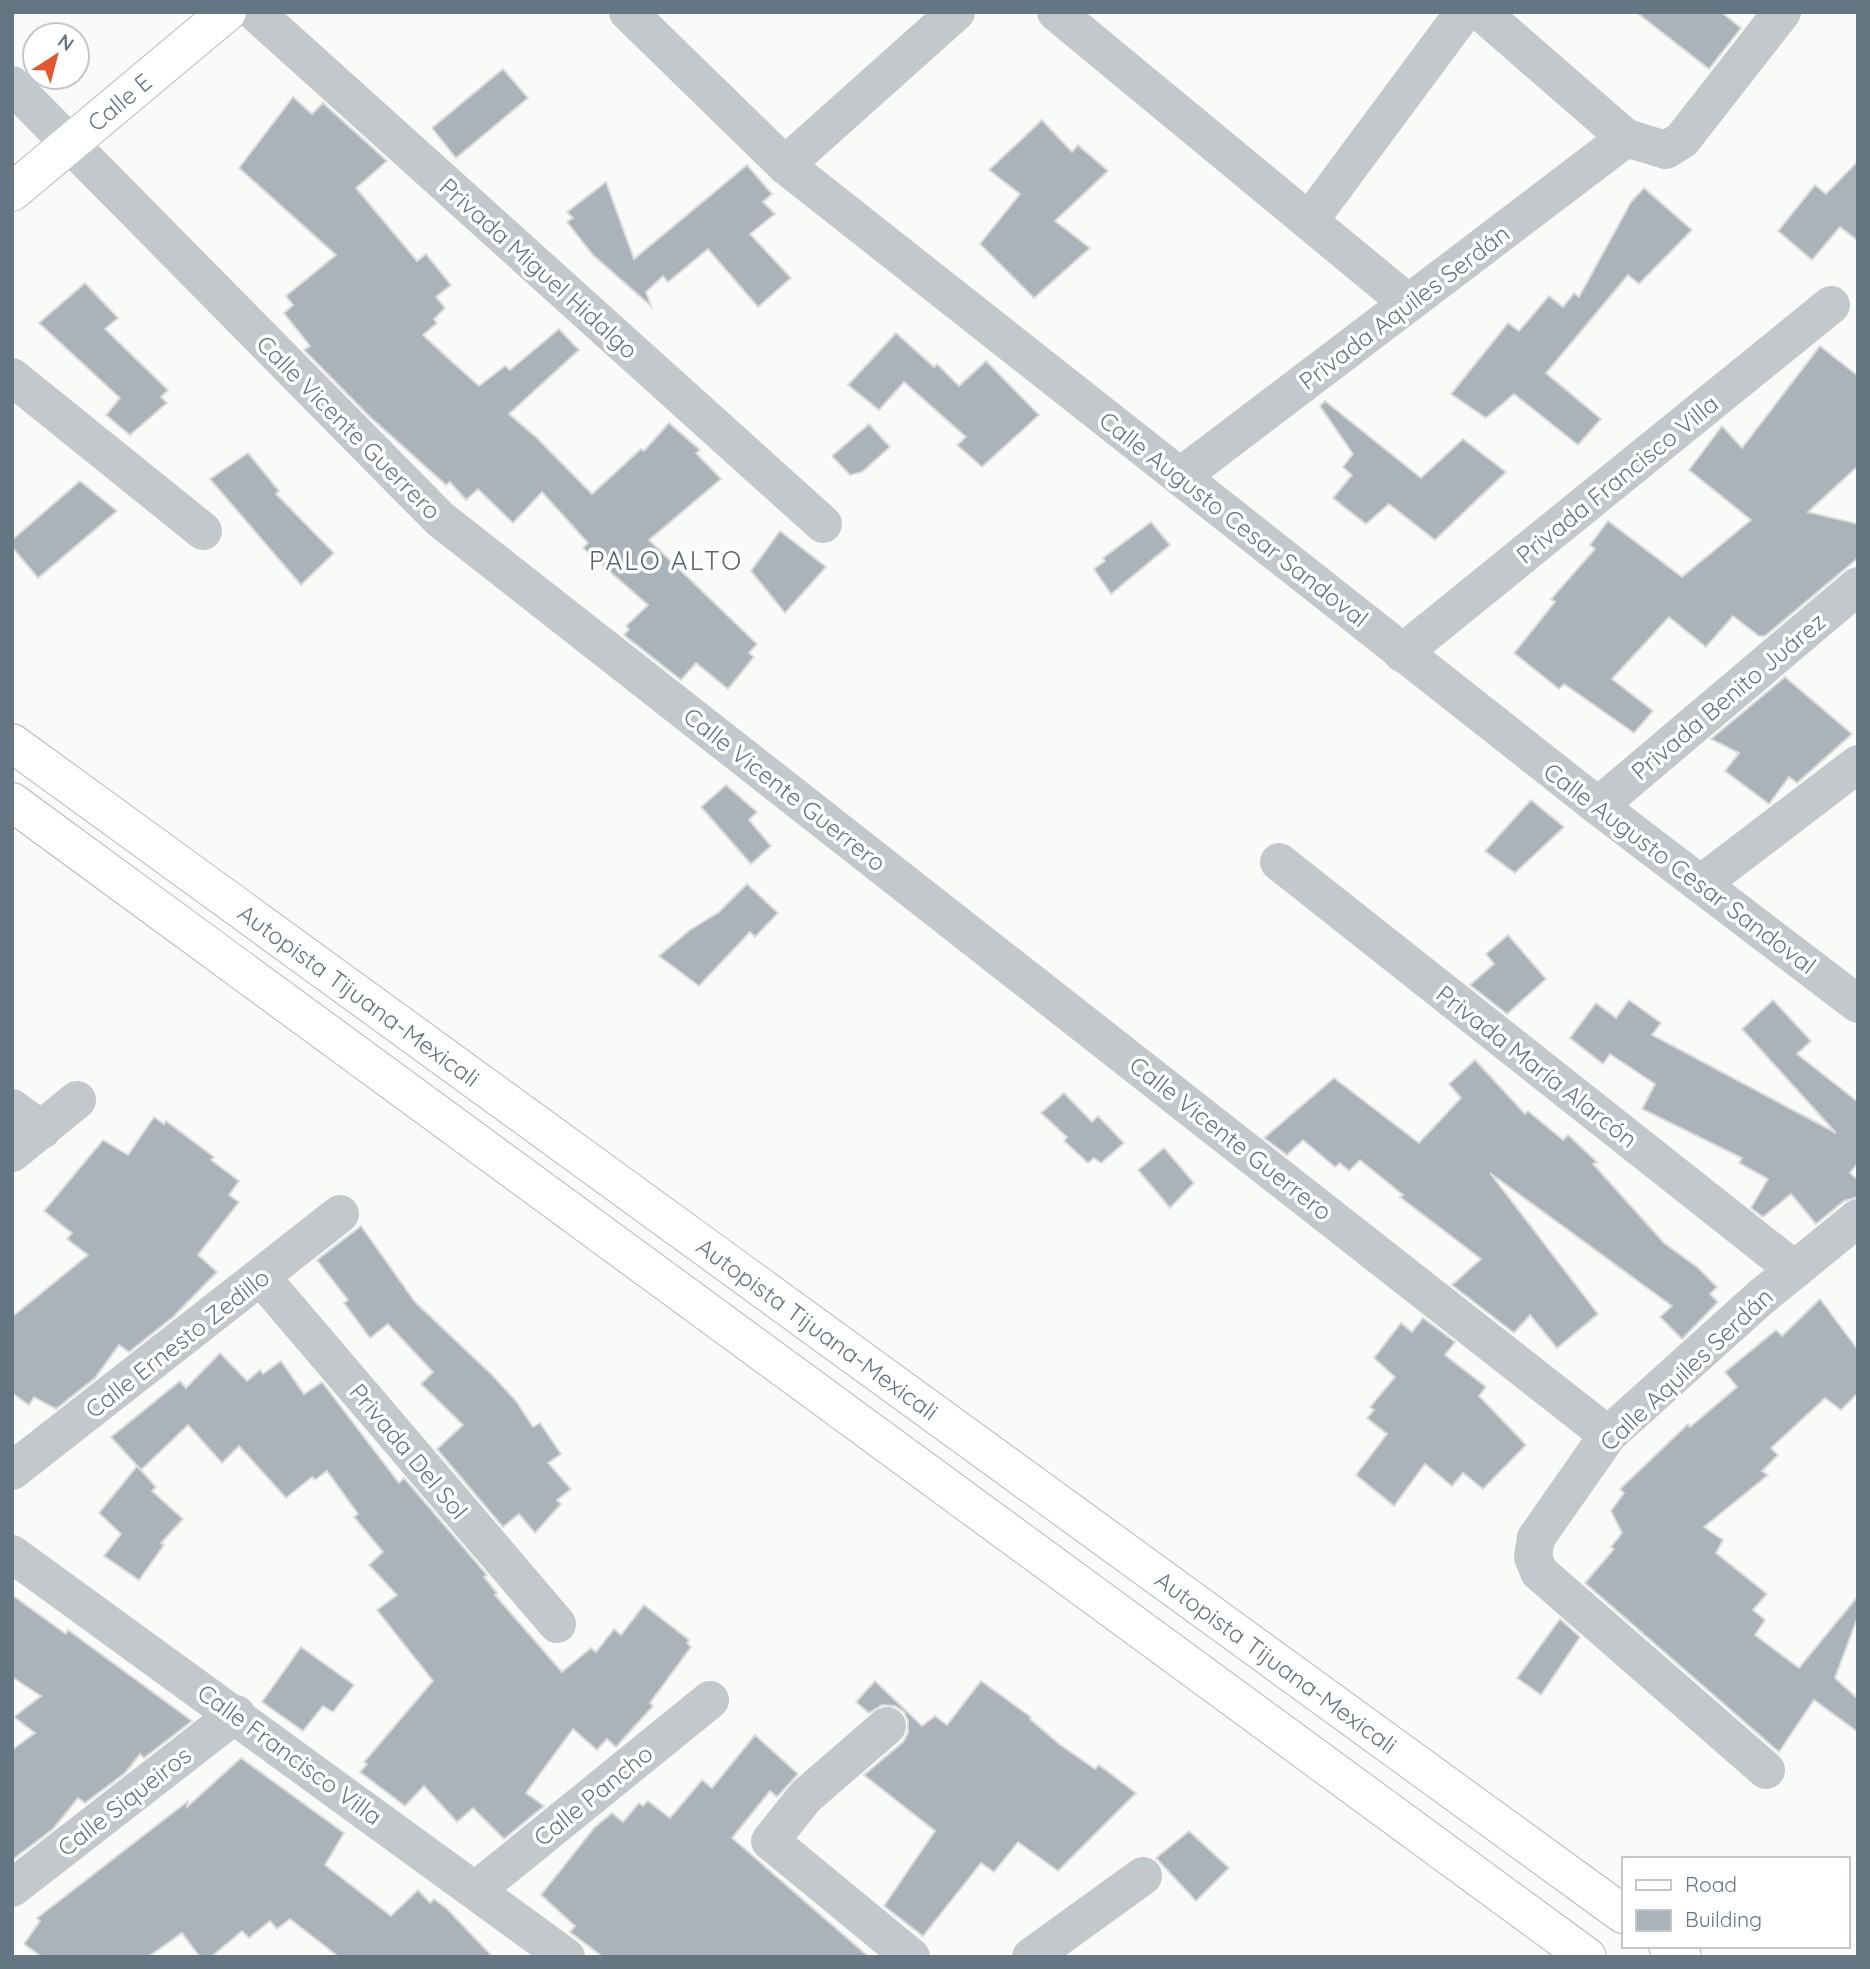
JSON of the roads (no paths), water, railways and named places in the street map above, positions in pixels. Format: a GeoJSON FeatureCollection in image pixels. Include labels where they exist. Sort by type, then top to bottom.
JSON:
{"type":"FeatureCollection","features":[{"type":"Feature","properties":{"kind":"main road","name":"Calle E"},"geometry":{"type":"LineString","coordinates":[[12,192],[227,12]]}},
{"type":"Feature","properties":{"kind":"main road","name":"Autopista Tijuana-Mexicali"},"geometry":{"type":"LineString","coordinates":[[12,743],[1622,1913]]}},
{"type":"Feature","properties":{"kind":"main road","name":"Autopista Tijuana-Mexicali"},"geometry":{"type":"LineString","coordinates":[[12,802],[1587,1957]]}},
{"type":"Feature","properties":{"kind":"street","name":"Privada Miguel Hidalgo"},"geometry":{"type":"LineString","coordinates":[[255,12],[823,524]]}},
{"type":"Feature","properties":{"kind":"street"},"geometry":{"type":"LineString","coordinates":[[785,165],[956,12]]}},
{"type":"Feature","properties":{"kind":"street"},"geometry":{"type":"LineString","coordinates":[[1056,12],[1408,303]]}},
{"type":"Feature","properties":{"kind":"street"},"geometry":{"type":"LineString","coordinates":[[1309,221],[1464,12]]}},
{"type":"Feature","properties":{"kind":"street"},"geometry":{"type":"LineString","coordinates":[[1481,12],[1626,138],[1667,150],[1682,141],[1782,12]]}},
{"type":"Feature","properties":{"kind":"street","name":"Calle Augusto Cesar Sandoval"},"geometry":{"type":"LineString","coordinates":[[636,15],[785,165],[1402,653],[1858,1004]]}},
{"type":"Feature","properties":{"kind":"street","name":"Calle Vicente Guerrero"},"geometry":{"type":"LineString","coordinates":[[12,85],[440,519],[1608,1435]]}},
{"type":"Feature","properties":{"kind":"street","name":"Privada Aquiles Serdán"},"geometry":{"type":"LineString","coordinates":[[1181,476],[1626,138]]}},
{"type":"Feature","properties":{"kind":"street","name":"Privada Francisco Villa"},"geometry":{"type":"LineString","coordinates":[[1402,653],[1831,305]]}},
{"type":"Feature","properties":{"kind":"street"},"geometry":{"type":"LineString","coordinates":[[12,377],[203,531]]}},
{"type":"Feature","properties":{"kind":"street","name":"Privada Benito Juárez"},"geometry":{"type":"LineString","coordinates":[[1598,806],[1858,586]]}},
{"type":"Feature","properties":{"kind":"street"},"geometry":{"type":"LineString","coordinates":[[1702,883],[1858,764]]}},
{"type":"Feature","properties":{"kind":"street","name":"Privada María Alarcón"},"geometry":{"type":"LineString","coordinates":[[1279,862],[1795,1270]]}},
{"type":"Feature","properties":{"kind":"street"},"geometry":{"type":"LineString","coordinates":[[12,1153],[27,1119],[77,1100]]}},
{"type":"Feature","properties":{"kind":"street","name":"Calle Ernesto Zedillo"},"geometry":{"type":"LineString","coordinates":[[12,1471],[262,1278],[340,1214]]}},
{"type":"Feature","properties":{"kind":"street","name":"Calle Aquiles Serdán"},"geometry":{"type":"LineString","coordinates":[[1766,1770],[1539,1572],[1533,1557],[1536,1538],[1608,1435],[1858,1218]]}},
{"type":"Feature","properties":{"kind":"street","name":"Privada Del Sol"},"geometry":{"type":"LineString","coordinates":[[262,1278],[557,1624]]}},
{"type":"Feature","properties":{"kind":"street","name":"Calle Francisco Villa"},"geometry":{"type":"LineString","coordinates":[[12,1554],[236,1714],[566,1957]]}},
{"type":"Feature","properties":{"kind":"street","name":"Calle Pancho"},"geometry":{"type":"LineString","coordinates":[[476,1890],[710,1700]]}},
{"type":"Feature","properties":{"kind":"street","name":"Calle Siqueiros"},"geometry":{"type":"LineString","coordinates":[[12,1888],[236,1714]]}},
{"type":"Feature","properties":{"kind":"street"},"geometry":{"type":"LineString","coordinates":[[887,1727],[806,1796],[770,1841],[911,1957]]}},
{"type":"Feature","properties":{"kind":"street"},"geometry":{"type":"LineString","coordinates":[[1031,1957],[1143,1876]]}},
{"type":"Feature","properties":{"kind":"district","name":"PALO ALTO"},"geometry":{"type":"Point","coordinates":[666,560]}}]}
